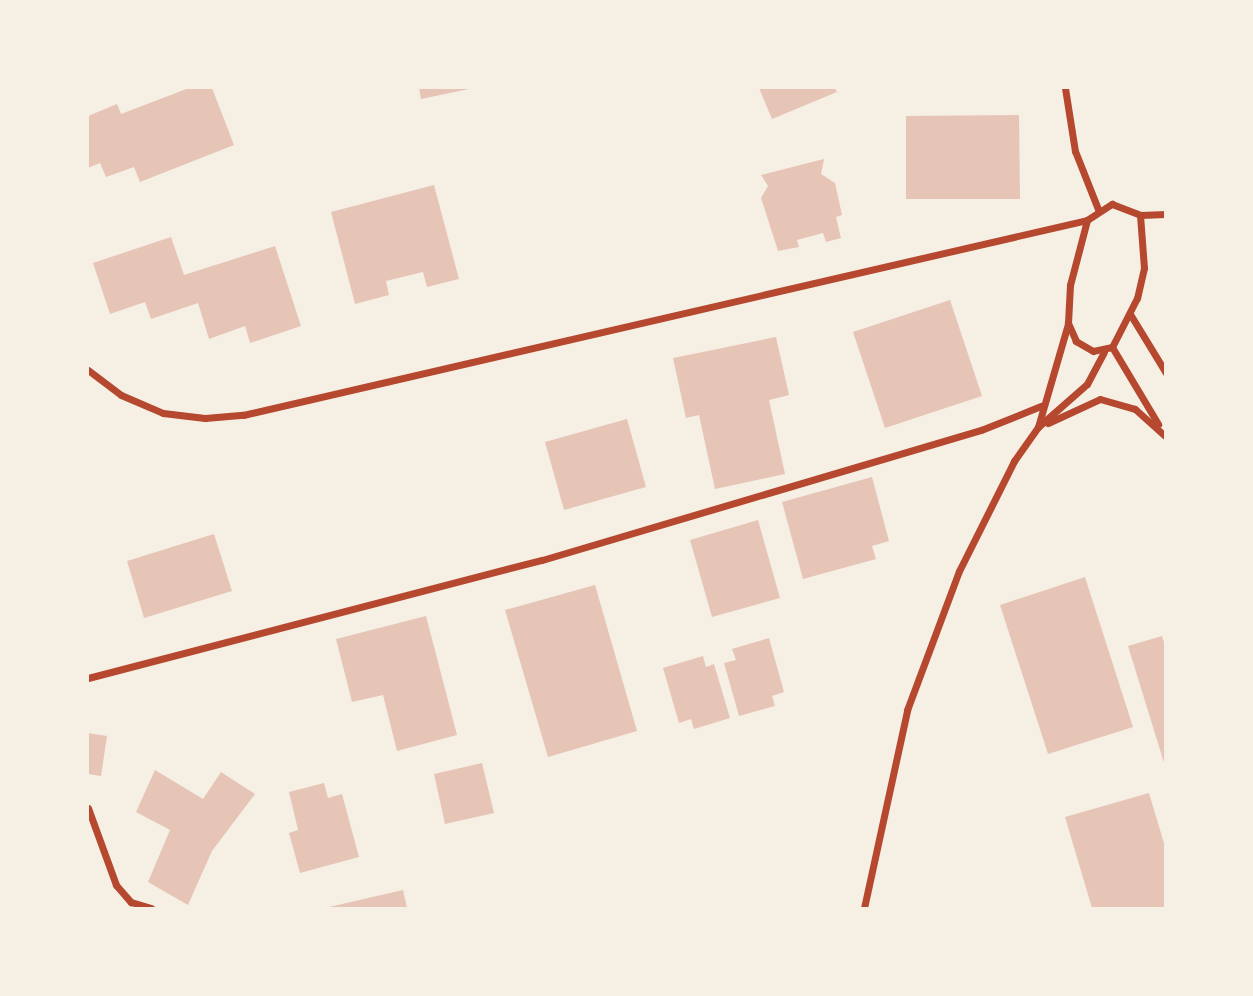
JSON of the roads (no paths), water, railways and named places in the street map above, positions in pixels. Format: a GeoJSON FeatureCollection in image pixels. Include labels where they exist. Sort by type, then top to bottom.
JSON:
{"type":"FeatureCollection","features":[{"type":"Feature","properties":{"kind":"street"},"geometry":{"type":"LineString","coordinates":[[1065,88],[1075,151],[1098,209]]}},
{"type":"Feature","properties":{"kind":"street"},"geometry":{"type":"LineString","coordinates":[[1038,427],[1041,406],[1060,360],[1068,323],[1074,254],[1087,220],[1098,209],[1122,205],[1140,215],[1166,214]]}},
{"type":"Feature","properties":{"kind":"street"},"geometry":{"type":"LineString","coordinates":[[864,908],[892,769],[924,660],[983,522],[1038,427],[1087,384],[1104,352],[1112,346],[1130,314],[1144,268],[1140,215]]}},
{"type":"Feature","properties":{"kind":"street"},"geometry":{"type":"LineString","coordinates":[[88,370],[121,395],[163,413],[205,418],[243,415],[1087,220]]}},
{"type":"Feature","properties":{"kind":"street"},"geometry":{"type":"LineString","coordinates":[[1130,314],[1166,373]]}},
{"type":"Feature","properties":{"kind":"street"},"geometry":{"type":"LineString","coordinates":[[1068,323],[1076,341],[1093,351],[1104,352]]}},
{"type":"Feature","properties":{"kind":"street"},"geometry":{"type":"LineString","coordinates":[[1112,346],[1165,437]]}},
{"type":"Feature","properties":{"kind":"street"},"geometry":{"type":"LineString","coordinates":[[1038,427],[1100,399],[1135,410],[1165,437]]}},
{"type":"Feature","properties":{"kind":"street"},"geometry":{"type":"LineString","coordinates":[[88,678],[542,560],[981,430],[1041,406]]}},
{"type":"Feature","properties":{"kind":"street"},"geometry":{"type":"LineString","coordinates":[[88,808],[116,885],[131,902],[151,908]]}}]}
